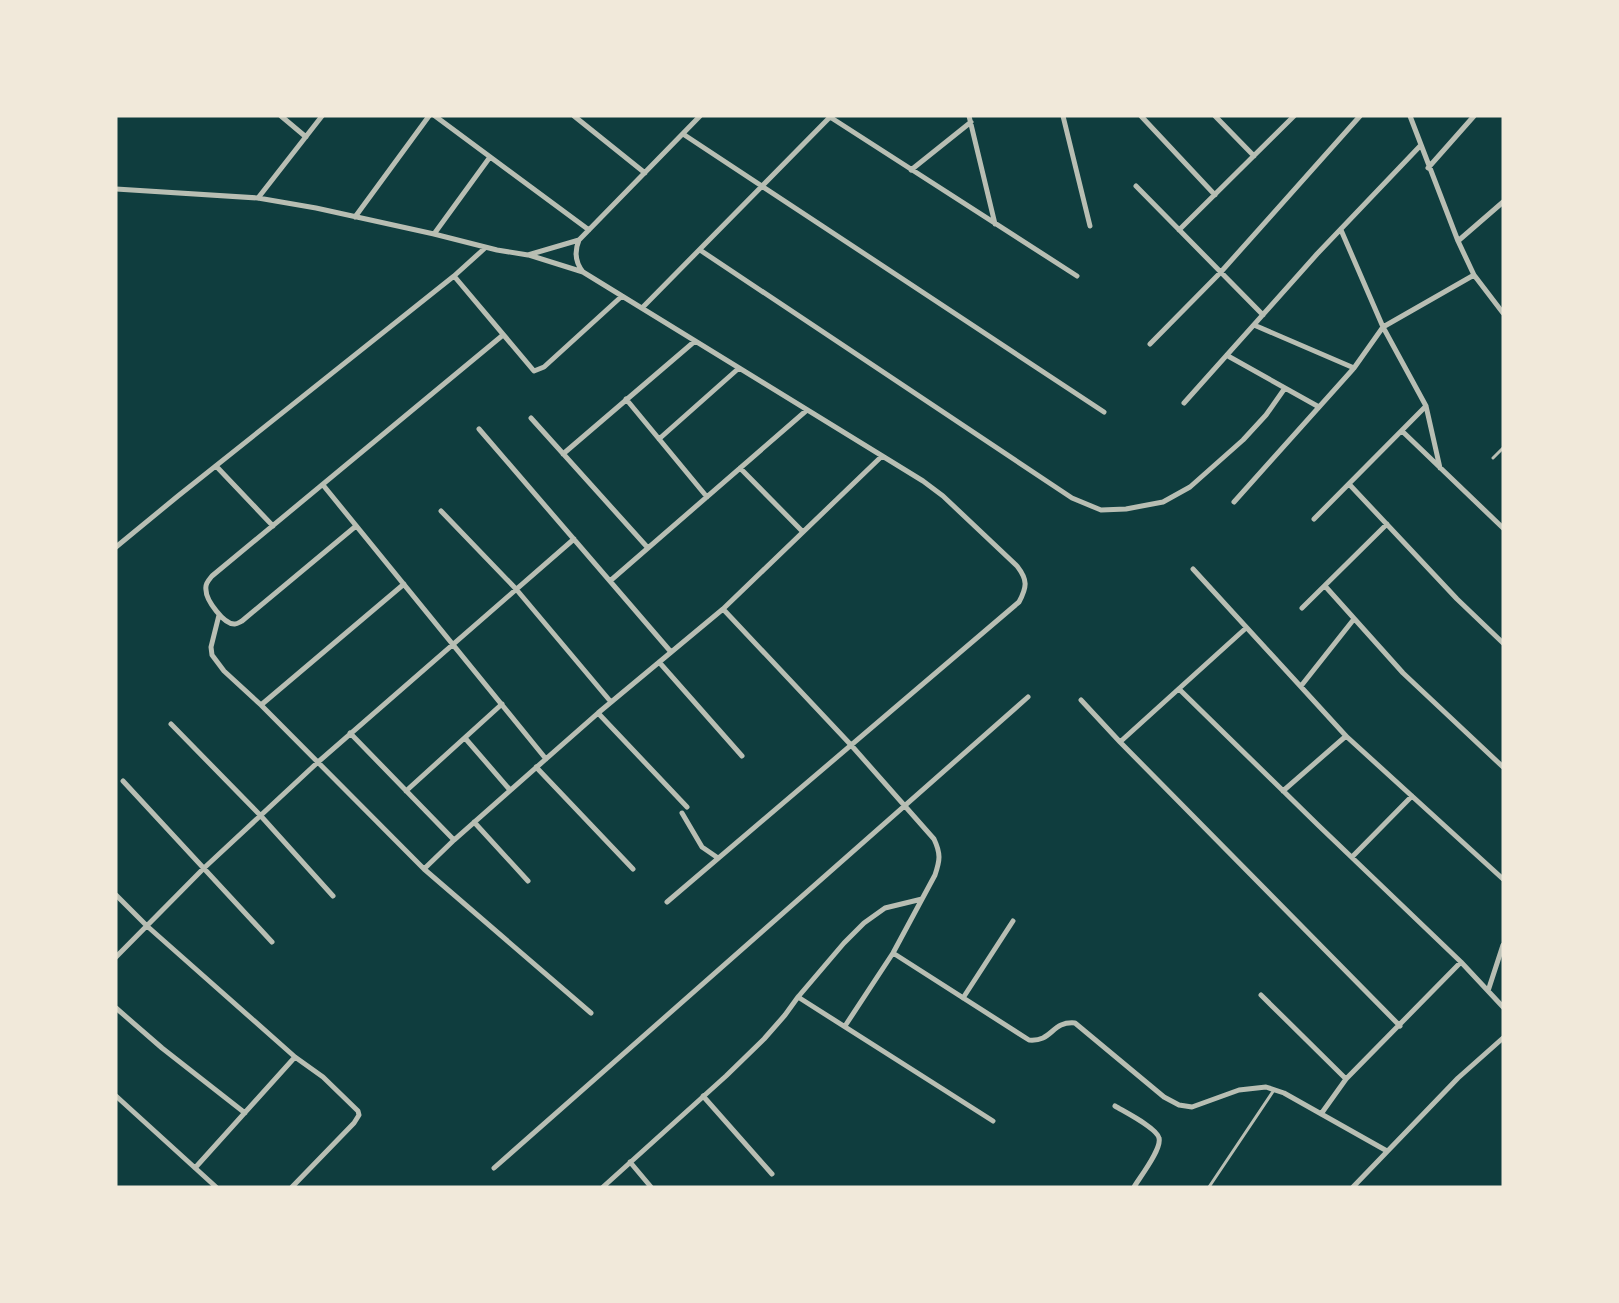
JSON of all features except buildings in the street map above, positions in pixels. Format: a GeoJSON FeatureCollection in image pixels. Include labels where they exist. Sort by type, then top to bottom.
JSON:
{"type":"FeatureCollection","features":[{"type":"Feature","properties":{"kind":"street"},"geometry":{"type":"LineString","coordinates":[[281,116],[306,137]]}},
{"type":"Feature","properties":{"kind":"street"},"geometry":{"type":"LineString","coordinates":[[258,198],[322,116]]}},
{"type":"Feature","properties":{"kind":"street"},"geometry":{"type":"LineString","coordinates":[[355,217],[428,116]]}},
{"type":"Feature","properties":{"kind":"street"},"geometry":{"type":"LineString","coordinates":[[435,116],[589,230]]}},
{"type":"Feature","properties":{"kind":"street"},"geometry":{"type":"LineString","coordinates":[[583,272],[578,265],[576,256],[576,247],[579,240],[700,116]]}},
{"type":"Feature","properties":{"kind":"street"},"geometry":{"type":"LineString","coordinates":[[642,308],[831,116],[911,170],[1077,276]]}},
{"type":"Feature","properties":{"kind":"street"},"geometry":{"type":"LineString","coordinates":[[1063,116],[1090,226]]}},
{"type":"Feature","properties":{"kind":"street"},"geometry":{"type":"LineString","coordinates":[[1141,116],[1215,195]]}},
{"type":"Feature","properties":{"kind":"street"},"geometry":{"type":"LineString","coordinates":[[1214,116],[1254,156]]}},
{"type":"Feature","properties":{"kind":"street"},"geometry":{"type":"LineString","coordinates":[[1150,344],[1220,273],[1360,116]]}},
{"type":"Feature","properties":{"kind":"street"},"geometry":{"type":"LineString","coordinates":[[1410,116],[1428,168],[1458,241],[1474,274],[1503,313]]}},
{"type":"Feature","properties":{"kind":"street"},"geometry":{"type":"LineString","coordinates":[[1428,168],[1474,116]]}},
{"type":"Feature","properties":{"kind":"street"},"geometry":{"type":"LineString","coordinates":[[578,117],[645,173]]}},
{"type":"Feature","properties":{"kind":"street"},"geometry":{"type":"LineString","coordinates":[[1179,230],[1254,156],[1290,117]]}},
{"type":"Feature","properties":{"kind":"street"},"geometry":{"type":"LineString","coordinates":[[911,170],[970,119],[995,224]]}},
{"type":"Feature","properties":{"kind":"street"},"geometry":{"type":"LineString","coordinates":[[683,134],[1104,412]]}},
{"type":"Feature","properties":{"kind":"street"},"geometry":{"type":"LineString","coordinates":[[1184,402],[1228,356],[1340,230],[1421,145]]}},
{"type":"Feature","properties":{"kind":"street"},"geometry":{"type":"LineString","coordinates":[[434,234],[490,157]]}},
{"type":"Feature","properties":{"kind":"street"},"geometry":{"type":"LineString","coordinates":[[1136,186],[1263,315]]}},
{"type":"Feature","properties":{"kind":"street"},"geometry":{"type":"LineString","coordinates":[[116,189],[258,198],[434,234],[485,248],[528,255],[583,272],[923,481],[943,496],[1017,566],[1024,575],[1025,590],[1019,602],[667,902]]}},
{"type":"Feature","properties":{"kind":"street"},"geometry":{"type":"LineString","coordinates":[[1458,241],[1503,202]]}},
{"type":"Feature","properties":{"kind":"street"},"geometry":{"type":"LineString","coordinates":[[1340,230],[1383,328],[1426,406],[1440,468]]}},
{"type":"Feature","properties":{"kind":"street"},"geometry":{"type":"LineString","coordinates":[[528,255],[579,240]]}},
{"type":"Feature","properties":{"kind":"street"},"geometry":{"type":"LineString","coordinates":[[116,547],[454,276],[485,248]]}},
{"type":"Feature","properties":{"kind":"street"},"geometry":{"type":"LineString","coordinates":[[700,250],[1072,498],[1102,510],[1126,509],[1163,502],[1190,487],[1243,440],[1266,414],[1285,388]]}},
{"type":"Feature","properties":{"kind":"street"},"geometry":{"type":"LineString","coordinates":[[1234,502],[1354,368],[1383,328],[1474,274]]}},
{"type":"Feature","properties":{"kind":"street"},"geometry":{"type":"LineString","coordinates":[[454,276],[534,371],[539,370],[622,296]]}},
{"type":"Feature","properties":{"kind":"street"},"geometry":{"type":"LineString","coordinates":[[1254,325],[1354,368]]}},
{"type":"Feature","properties":{"kind":"street"},"geometry":{"type":"LineString","coordinates":[[356,526],[242,621],[235,624],[227,622],[208,600],[206,584],[212,576],[503,335]]}},
{"type":"Feature","properties":{"kind":"street"},"geometry":{"type":"LineString","coordinates":[[563,454],[695,341]]}},
{"type":"Feature","properties":{"kind":"street"},"geometry":{"type":"LineString","coordinates":[[1228,356],[1319,407]]}},
{"type":"Feature","properties":{"kind":"street"},"geometry":{"type":"LineString","coordinates":[[659,439],[738,368]]}},
{"type":"Feature","properties":{"kind":"street"},"geometry":{"type":"LineString","coordinates":[[626,399],[707,497]]}},
{"type":"Feature","properties":{"kind":"street"},"geometry":{"type":"LineString","coordinates":[[1314,519],[1426,406]]}},
{"type":"Feature","properties":{"kind":"street"},"geometry":{"type":"LineString","coordinates":[[610,581],[807,410]]}},
{"type":"Feature","properties":{"kind":"street"},"geometry":{"type":"LineString","coordinates":[[531,418],[648,548]]}},
{"type":"Feature","properties":{"kind":"street"},"geometry":{"type":"LineString","coordinates":[[480,429],[671,652]]}},
{"type":"Feature","properties":{"kind":"street"},"geometry":{"type":"LineString","coordinates":[[1402,431],[1503,528]]}},
{"type":"Feature","properties":{"kind":"street"},"geometry":{"type":"LineString","coordinates":[[424,869],[536,767],[723,608],[882,456]]}},
{"type":"Feature","properties":{"kind":"street"},"geometry":{"type":"LineString","coordinates":[[216,466],[273,526]]}},
{"type":"Feature","properties":{"kind":"street"},"geometry":{"type":"LineString","coordinates":[[740,468],[802,532]]}},
{"type":"Feature","properties":{"kind":"street"},"geometry":{"type":"LineString","coordinates":[[1349,484],[1457,599],[1503,643]]}},
{"type":"Feature","properties":{"kind":"street"},"geometry":{"type":"LineString","coordinates":[[323,485],[546,759]]}},
{"type":"Feature","properties":{"kind":"street"},"geometry":{"type":"LineString","coordinates":[[441,511],[516,589],[611,702]]}},
{"type":"Feature","properties":{"kind":"street"},"geometry":{"type":"LineString","coordinates":[[1302,608],[1387,524]]}},
{"type":"Feature","properties":{"kind":"street"},"geometry":{"type":"LineString","coordinates":[[116,957],[203,869],[260,815],[350,733],[574,539]]}},
{"type":"Feature","properties":{"kind":"street"},"geometry":{"type":"LineString","coordinates":[[1193,569],[1346,736],[1503,879]]}},
{"type":"Feature","properties":{"kind":"street"},"geometry":{"type":"LineString","coordinates":[[261,705],[404,584]]}},
{"type":"Feature","properties":{"kind":"street"},"geometry":{"type":"LineString","coordinates":[[1325,586],[1402,673],[1503,767]]}},
{"type":"Feature","properties":{"kind":"street"},"geometry":{"type":"LineString","coordinates":[[723,608],[851,745],[934,838],[940,850],[935,875],[893,953],[845,1026]]}},
{"type":"Feature","properties":{"kind":"street"},"geometry":{"type":"LineString","coordinates":[[219,615],[211,647],[212,655],[224,671],[261,705],[424,869],[591,1013]]}},
{"type":"Feature","properties":{"kind":"street"},"geometry":{"type":"LineString","coordinates":[[1300,686],[1354,619]]}},
{"type":"Feature","properties":{"kind":"street"},"geometry":{"type":"LineString","coordinates":[[1120,742],[1246,628]]}},
{"type":"Feature","properties":{"kind":"street"},"geometry":{"type":"LineString","coordinates":[[658,662],[742,756]]}},
{"type":"Feature","properties":{"kind":"street"},"geometry":{"type":"LineString","coordinates":[[1179,689],[1461,962],[1503,1008]]}},
{"type":"Feature","properties":{"kind":"street"},"geometry":{"type":"LineString","coordinates":[[494,1168],[1028,697]]}},
{"type":"Feature","properties":{"kind":"street"},"geometry":{"type":"LineString","coordinates":[[1081,700],[1400,1026]]}},
{"type":"Feature","properties":{"kind":"street"},"geometry":{"type":"LineString","coordinates":[[406,791],[502,704]]}},
{"type":"Feature","properties":{"kind":"street"},"geometry":{"type":"LineString","coordinates":[[598,713],[687,808]]}},
{"type":"Feature","properties":{"kind":"street"},"geometry":{"type":"LineString","coordinates":[[171,724],[260,815],[333,896]]}},
{"type":"Feature","properties":{"kind":"street"},"geometry":{"type":"LineString","coordinates":[[350,733],[454,840]]}},
{"type":"Feature","properties":{"kind":"street"},"geometry":{"type":"LineString","coordinates":[[1283,791],[1346,736]]}},
{"type":"Feature","properties":{"kind":"street"},"geometry":{"type":"LineString","coordinates":[[464,738],[510,790]]}},
{"type":"Feature","properties":{"kind":"street"},"geometry":{"type":"LineString","coordinates":[[536,767],[633,868]]}},
{"type":"Feature","properties":{"kind":"street"},"geometry":{"type":"LineString","coordinates":[[123,781],[272,942]]}},
{"type":"Feature","properties":{"kind":"street"},"geometry":{"type":"LineString","coordinates":[[1352,857],[1412,796]]}},
{"type":"Feature","properties":{"kind":"street"},"geometry":{"type":"LineString","coordinates":[[682,813],[702,847],[718,858]]}},
{"type":"Feature","properties":{"kind":"street"},"geometry":{"type":"LineString","coordinates":[[474,822],[528,880]]}},
{"type":"Feature","properties":{"kind":"street"},"geometry":{"type":"LineString","coordinates":[[116,895],[147,926],[295,1057],[323,1077],[354,1105],[358,1111],[359,1115],[354,1123],[292,1187]]}},
{"type":"Feature","properties":{"kind":"street"},"geometry":{"type":"LineString","coordinates":[[603,1187],[764,1039],[844,943],[873,916],[885,908],[922,899]]}},
{"type":"Feature","properties":{"kind":"street"},"geometry":{"type":"LineString","coordinates":[[963,998],[1013,921]]}},
{"type":"Feature","properties":{"kind":"street"},"geometry":{"type":"LineString","coordinates":[[1488,991],[1503,945]]}},
{"type":"Feature","properties":{"kind":"street"},"geometry":{"type":"LineString","coordinates":[[893,953],[1029,1040],[1038,1041],[1047,1037],[1059,1025],[1066,1022],[1075,1023],[1164,1097],[1179,1105],[1192,1107],[1239,1090],[1266,1087],[1284,1093],[1387,1151]]}},
{"type":"Feature","properties":{"kind":"street"},"geometry":{"type":"LineString","coordinates":[[1320,1114],[1346,1079],[1461,962]]}},
{"type":"Feature","properties":{"kind":"street"},"geometry":{"type":"LineString","coordinates":[[1261,995],[1346,1079]]}},
{"type":"Feature","properties":{"kind":"street"},"geometry":{"type":"LineString","coordinates":[[798,997],[993,1121]]}},
{"type":"Feature","properties":{"kind":"street"},"geometry":{"type":"LineString","coordinates":[[116,1008],[162,1048],[245,1113]]}},
{"type":"Feature","properties":{"kind":"street"},"geometry":{"type":"LineString","coordinates":[[1353,1187],[1458,1078],[1503,1038]]}},
{"type":"Feature","properties":{"kind":"street"},"geometry":{"type":"LineString","coordinates":[[195,1168],[295,1057]]}},
{"type":"Feature","properties":{"kind":"street"},"geometry":{"type":"LineString","coordinates":[[116,1096],[216,1187]]}},
{"type":"Feature","properties":{"kind":"street"},"geometry":{"type":"LineString","coordinates":[[703,1096],[772,1174]]}},
{"type":"Feature","properties":{"kind":"street"},"geometry":{"type":"LineString","coordinates":[[1116,1106],[1154,1130],[1159,1137],[1156,1151],[1134,1187]]}},
{"type":"Feature","properties":{"kind":"street"},"geometry":{"type":"LineString","coordinates":[[630,1162],[651,1187]]}},
{"type":"Feature","properties":{"kind":"lane"},"geometry":{"type":"LineString","coordinates":[[1493,458],[1503,448]]}},
{"type":"Feature","properties":{"kind":"lane"},"geometry":{"type":"LineString","coordinates":[[1209,1187],[1274,1090]]}}]}
